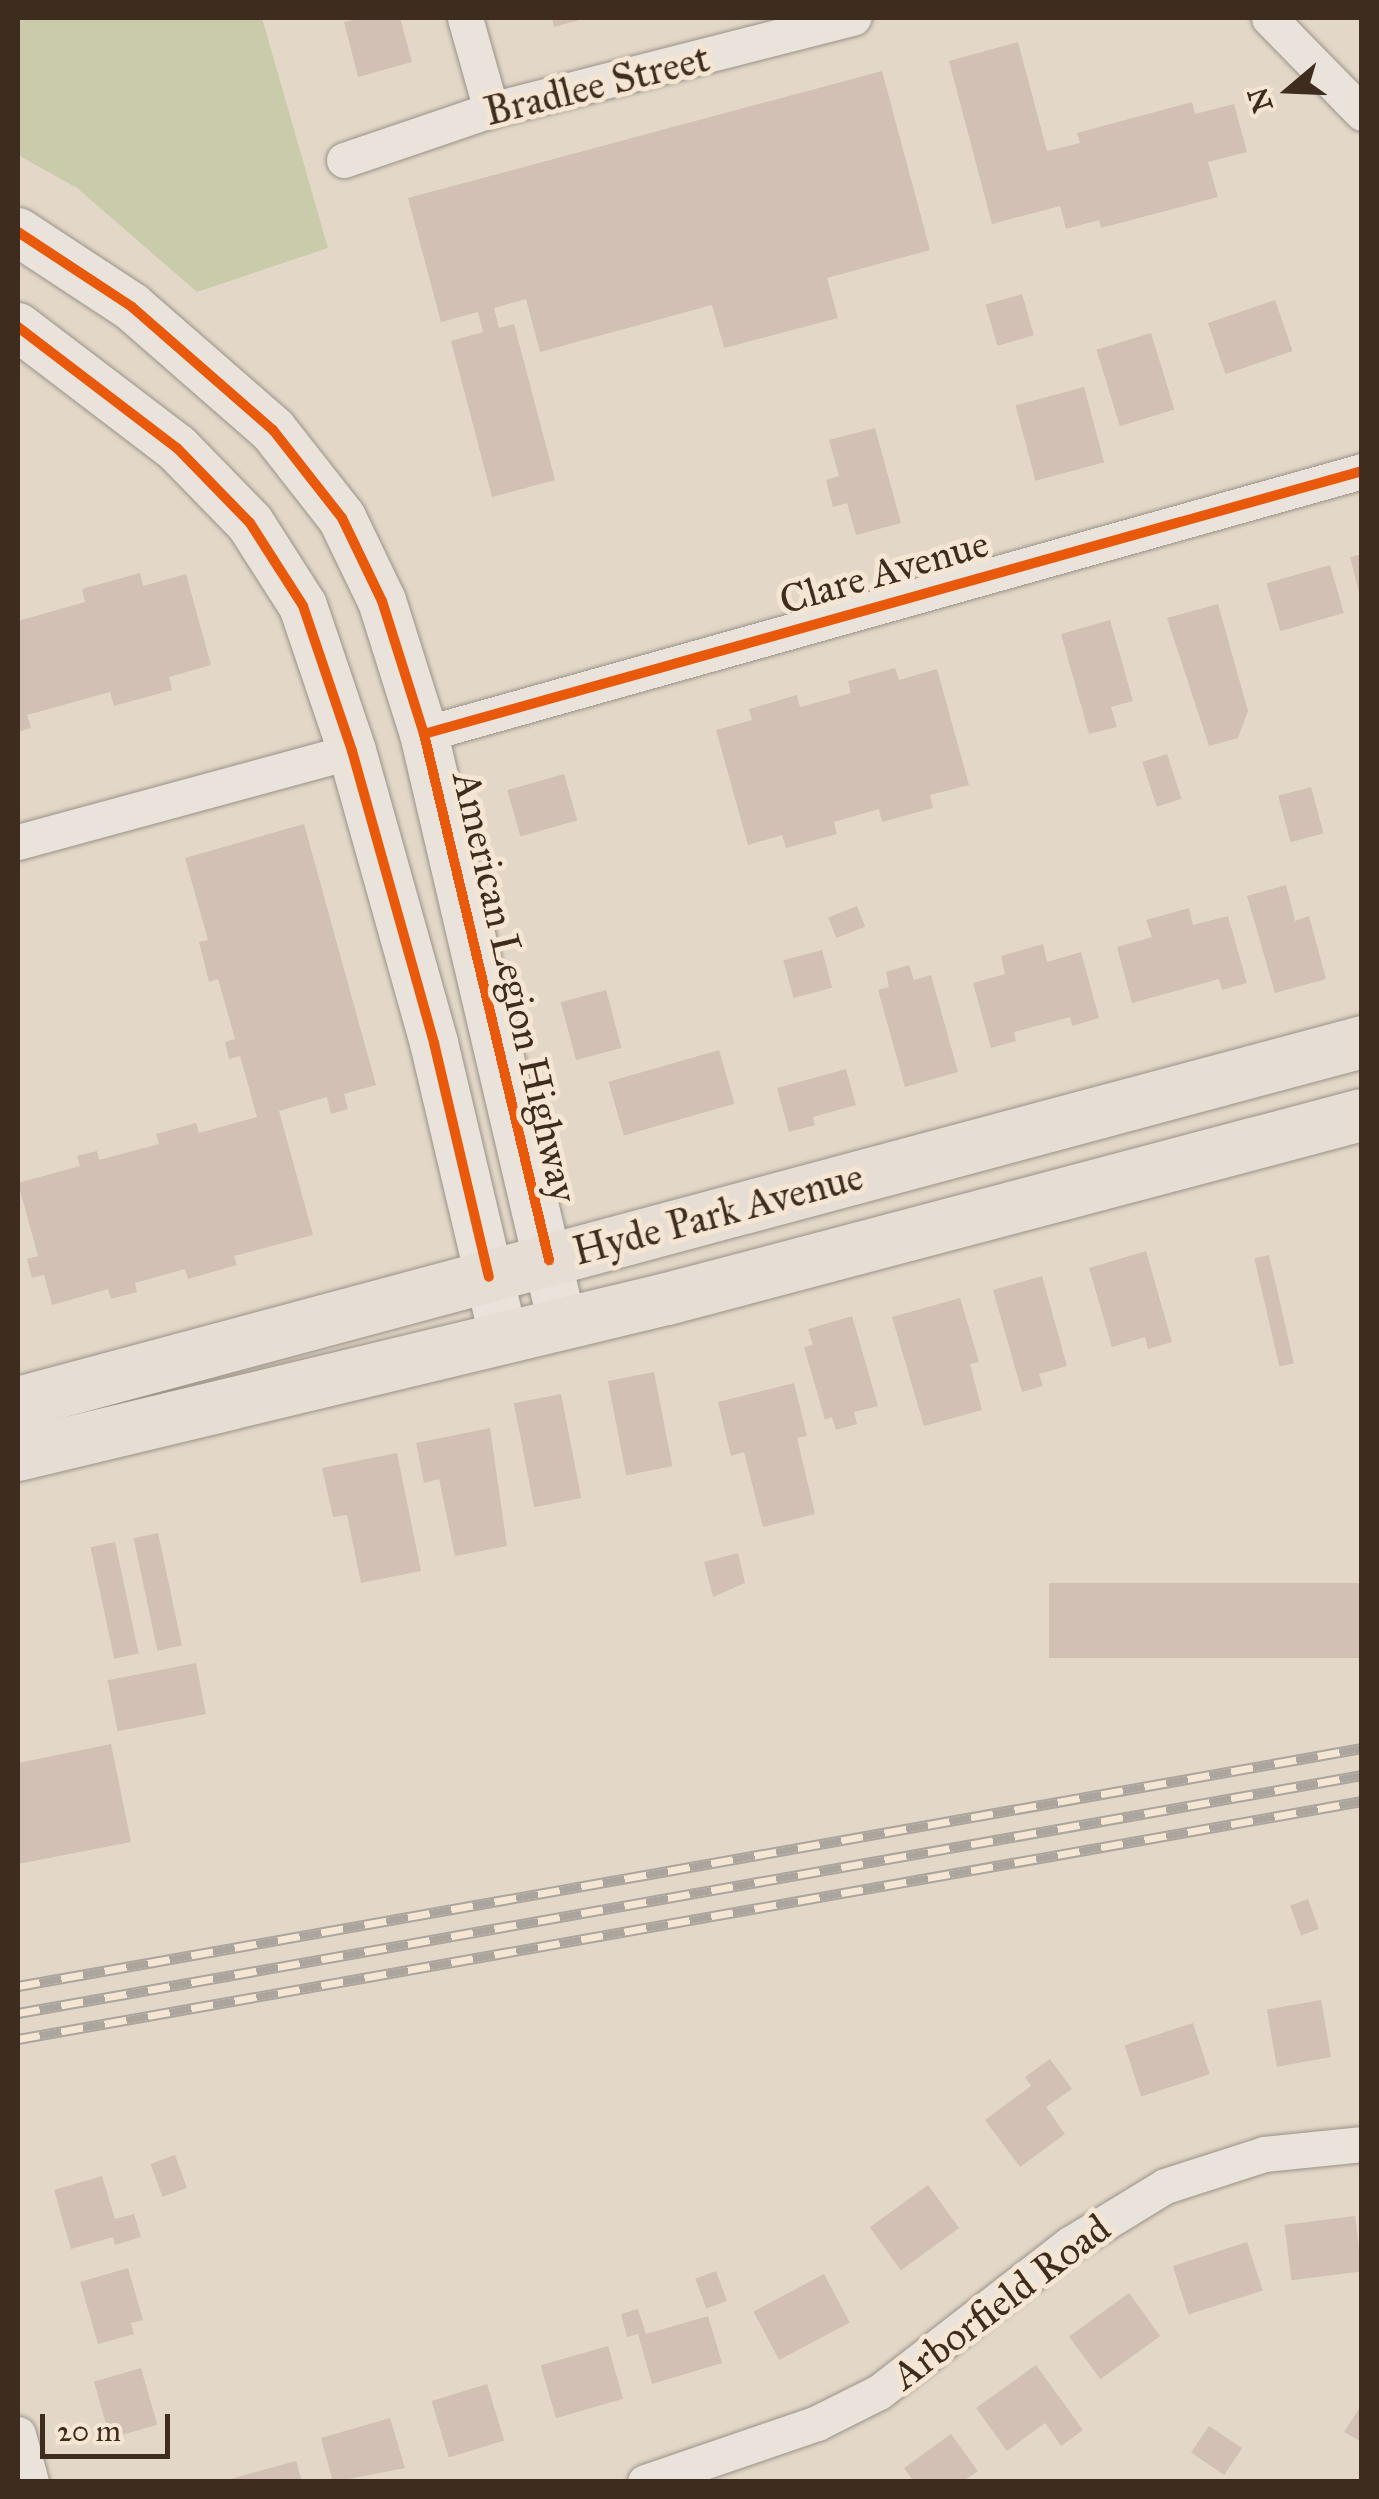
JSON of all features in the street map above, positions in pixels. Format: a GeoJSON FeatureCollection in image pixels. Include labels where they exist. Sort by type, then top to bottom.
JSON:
{"type":"FeatureCollection","features":[{"type":"Feature","properties":{"kind":"main road","name":"American Legion Highway"},"geometry":{"type":"LineString","coordinates":[[18,232],[132,307],[274,430],[342,518],[382,601],[424,734],[562,1323]]}},
{"type":"Feature","properties":{"kind":"main road"},"geometry":{"type":"LineString","coordinates":[[18,327],[177,448],[250,524],[303,606],[352,751],[434,1043],[504,1338]]}},
{"type":"Feature","properties":{"kind":"main road","name":"Hyde Park Avenue"},"geometry":{"type":"LineString","coordinates":[[18,1403],[1362,1042]]}},
{"type":"Feature","properties":{"kind":"main road","name":"Hyde Park Avenue"},"geometry":{"type":"LineString","coordinates":[[18,1456],[504,1338],[1362,1115]]}},
{"type":"Feature","properties":{"kind":"street"},"geometry":{"type":"LineString","coordinates":[[465,18],[491,110]]}},
{"type":"Feature","properties":{"kind":"street","name":"Bradlee Street"},"geometry":{"type":"LineString","coordinates":[[344,160],[491,110],[852,18]]}},
{"type":"Feature","properties":{"kind":"street"},"geometry":{"type":"LineString","coordinates":[[1268,18],[1362,113]]}},
{"type":"Feature","properties":{"kind":"street","name":"Clare Avenue"},"geometry":{"type":"LineString","coordinates":[[424,734],[1362,471]]}},
{"type":"Feature","properties":{"kind":"street"},"geometry":{"type":"LineString","coordinates":[[18,842],[352,751]]}},
{"type":"Feature","properties":{"kind":"street","name":"Arborfield Road"},"geometry":{"type":"LineString","coordinates":[[645,2482],[817,2423],[879,2392],[1070,2244],[1165,2186],[1264,2154],[1362,2144]]}},
{"type":"Feature","properties":{"kind":"street"},"geometry":{"type":"LineString","coordinates":[[18,2434],[31,2482]]}},
{"type":"Feature","properties":{"kind":"green space"},"geometry":{"type":"Polygon","coordinates":[[[18,18],[262,18],[328,248],[197,292],[77,188],[18,155],[18,18]]]}},
{"type":"Feature","properties":{"kind":"building"},"geometry":{"type":"Polygon","coordinates":[[[400,18],[412,62],[358,77],[344,22],[400,18]]]}},
{"type":"Feature","properties":{"kind":"building"},"geometry":{"type":"Polygon","coordinates":[[[552,18],[583,18],[583,19],[554,27],[552,18]]]}},
{"type":"Feature","properties":{"kind":"building"},"geometry":{"type":"Polygon","coordinates":[[[1018,42],[1047,151],[1080,143],[1077,133],[1192,102],[1195,114],[1234,104],[1247,152],[1208,162],[1218,197],[1101,228],[1099,220],[1066,229],[1060,206],[992,224],[949,61],[1018,42]]]}},
{"type":"Feature","properties":{"kind":"building"},"geometry":{"type":"Polygon","coordinates":[[[882,71],[930,250],[827,278],[838,318],[724,348],[712,305],[540,352],[526,299],[494,308],[499,328],[514,324],[555,480],[492,497],[451,341],[483,332],[478,312],[441,322],[408,198],[882,71]]]}},
{"type":"Feature","properties":{"kind":"building"},"geometry":{"type":"Polygon","coordinates":[[[1022,294],[1034,335],[997,346],[985,304],[1022,294]]]}},
{"type":"Feature","properties":{"kind":"building"},"geometry":{"type":"Polygon","coordinates":[[[1275,300],[1293,351],[1225,374],[1208,323],[1275,300]]]}},
{"type":"Feature","properties":{"kind":"building"},"geometry":{"type":"Polygon","coordinates":[[[1151,333],[1174,410],[1120,426],[1096,350],[1151,333]]]}},
{"type":"Feature","properties":{"kind":"building"},"geometry":{"type":"Polygon","coordinates":[[[1084,387],[1104,462],[1036,481],[1015,405],[1084,387]]]}},
{"type":"Feature","properties":{"kind":"building"},"geometry":{"type":"Polygon","coordinates":[[[875,428],[901,523],[856,535],[847,503],[833,507],[826,480],[839,476],[829,440],[875,428]]]}},
{"type":"Feature","properties":{"kind":"building"},"geometry":{"type":"Polygon","coordinates":[[[1362,554],[1362,596],[1360,596],[1350,557],[1362,554]]]}},
{"type":"Feature","properties":{"kind":"building"},"geometry":{"type":"Polygon","coordinates":[[[1330,565],[1344,613],[1280,631],[1267,583],[1330,565]]]}},
{"type":"Feature","properties":{"kind":"building"},"geometry":{"type":"Polygon","coordinates":[[[140,573],[143,586],[186,574],[211,665],[169,677],[172,690],[114,706],[110,692],[27,715],[31,728],[18,732],[18,621],[85,602],[82,589],[140,573]]]}},
{"type":"Feature","properties":{"kind":"building"},"geometry":{"type":"Polygon","coordinates":[[[1218,604],[1248,711],[1238,738],[1209,746],[1167,618],[1218,604]]]}},
{"type":"Feature","properties":{"kind":"building"},"geometry":{"type":"Polygon","coordinates":[[[1110,620],[1133,701],[1111,707],[1117,727],[1089,734],[1061,634],[1110,620]]]}},
{"type":"Feature","properties":{"kind":"building"},"geometry":{"type":"Polygon","coordinates":[[[895,668],[899,680],[937,669],[969,785],[930,795],[933,808],[882,822],[879,809],[834,822],[837,834],[786,848],[782,835],[748,845],[716,730],[752,720],[749,709],[797,695],[800,707],[851,693],[848,681],[895,668]]]}},
{"type":"Feature","properties":{"kind":"building"},"geometry":{"type":"Polygon","coordinates":[[[1167,754],[1182,799],[1157,807],[1142,762],[1167,754]]]}},
{"type":"Feature","properties":{"kind":"building"},"geometry":{"type":"Polygon","coordinates":[[[564,774],[577,820],[521,836],[507,790],[564,774]]]}},
{"type":"Feature","properties":{"kind":"building"},"geometry":{"type":"Polygon","coordinates":[[[1311,787],[1323,833],[1291,842],[1278,796],[1311,787]]]}},
{"type":"Feature","properties":{"kind":"building"},"geometry":{"type":"Polygon","coordinates":[[[304,824],[376,1085],[344,1094],[348,1109],[331,1114],[327,1097],[279,1111],[313,1235],[234,1256],[237,1265],[188,1279],[185,1269],[135,1283],[137,1292],[111,1299],[108,1289],[52,1305],[44,1275],[32,1278],[27,1259],[38,1256],[18,1183],[80,1166],[77,1156],[97,1151],[99,1160],[159,1144],[156,1134],[196,1123],[199,1133],[257,1117],[240,1056],[229,1059],[225,1042],[235,1039],[218,979],[209,982],[199,942],[208,940],[185,858],[304,824]]]}},
{"type":"Feature","properties":{"kind":"building"},"geometry":{"type":"Polygon","coordinates":[[[1286,885],[1295,921],[1309,916],[1326,979],[1275,993],[1247,896],[1286,885]]]}},
{"type":"Feature","properties":{"kind":"building"},"geometry":{"type":"Polygon","coordinates":[[[857,906],[865,926],[836,938],[828,918],[857,906]]]}},
{"type":"Feature","properties":{"kind":"building"},"geometry":{"type":"Polygon","coordinates":[[[1189,908],[1193,925],[1228,916],[1247,983],[1222,990],[1219,979],[1132,1003],[1117,947],[1152,937],[1146,920],[1189,908]]]}},
{"type":"Feature","properties":{"kind":"building"},"geometry":{"type":"Polygon","coordinates":[[[1043,944],[1047,962],[1081,952],[1099,1018],[1072,1026],[1070,1017],[1014,1032],[1016,1041],[991,1048],[973,983],[1005,974],[1001,956],[1043,944]]]}},
{"type":"Feature","properties":{"kind":"building"},"geometry":{"type":"Polygon","coordinates":[[[822,950],[832,988],[793,998],[783,960],[822,950]]]}},
{"type":"Feature","properties":{"kind":"building"},"geometry":{"type":"Polygon","coordinates":[[[909,965],[914,980],[931,975],[958,1072],[905,1087],[878,990],[889,987],[886,972],[909,965]]]}},
{"type":"Feature","properties":{"kind":"building"},"geometry":{"type":"Polygon","coordinates":[[[606,990],[622,1048],[576,1060],[561,1002],[606,990]]]}},
{"type":"Feature","properties":{"kind":"building"},"geometry":{"type":"Polygon","coordinates":[[[719,1050],[734,1104],[624,1136],[608,1082],[719,1050]]]}},
{"type":"Feature","properties":{"kind":"building"},"geometry":{"type":"Polygon","coordinates":[[[846,1069],[856,1105],[813,1117],[815,1125],[789,1132],[777,1088],[846,1069]]]}},
{"type":"Feature","properties":{"kind":"building"},"geometry":{"type":"Polygon","coordinates":[[[1146,1251],[1172,1342],[1148,1349],[1145,1337],[1112,1347],[1089,1268],[1146,1251]]]}},
{"type":"Feature","properties":{"kind":"building"},"geometry":{"type":"Polygon","coordinates":[[[1269,1255],[1294,1363],[1279,1367],[1254,1258],[1269,1255]]]}},
{"type":"Feature","properties":{"kind":"building"},"geometry":{"type":"Polygon","coordinates":[[[1042,1276],[1067,1366],[1039,1374],[1043,1386],[1022,1392],[993,1290],[1042,1276]]]}},
{"type":"Feature","properties":{"kind":"building"},"geometry":{"type":"Polygon","coordinates":[[[960,1298],[979,1362],[970,1364],[982,1410],[924,1426],[892,1317],[960,1298]]]}},
{"type":"Feature","properties":{"kind":"building"},"geometry":{"type":"Polygon","coordinates":[[[852,1316],[878,1406],[854,1412],[857,1424],[836,1430],[832,1417],[825,1420],[804,1347],[813,1345],[808,1329],[852,1316]]]}},
{"type":"Feature","properties":{"kind":"building"},"geometry":{"type":"Polygon","coordinates":[[[654,1372],[672,1466],[626,1475],[608,1381],[654,1372]]]}},
{"type":"Feature","properties":{"kind":"building"},"geometry":{"type":"Polygon","coordinates":[[[794,1383],[807,1436],[797,1438],[815,1514],[763,1527],[744,1452],[731,1456],[718,1402],[794,1383]]]}},
{"type":"Feature","properties":{"kind":"building"},"geometry":{"type":"Polygon","coordinates":[[[561,1394],[581,1498],[534,1507],[514,1403],[561,1394]]]}},
{"type":"Feature","properties":{"kind":"building"},"geometry":{"type":"Polygon","coordinates":[[[490,1428],[507,1546],[455,1556],[439,1479],[424,1483],[416,1443],[490,1428]]]}},
{"type":"Feature","properties":{"kind":"building"},"geometry":{"type":"Polygon","coordinates":[[[397,1453],[421,1571],[361,1583],[347,1515],[333,1517],[322,1468],[397,1453]]]}},
{"type":"Feature","properties":{"kind":"building"},"geometry":{"type":"Polygon","coordinates":[[[158,1533],[182,1645],[157,1651],[134,1538],[158,1533]]]}},
{"type":"Feature","properties":{"kind":"building"},"geometry":{"type":"Polygon","coordinates":[[[115,1542],[139,1654],[114,1659],[91,1547],[115,1542]]]}},
{"type":"Feature","properties":{"kind":"building"},"geometry":{"type":"Polygon","coordinates":[[[738,1553],[745,1583],[713,1597],[704,1562],[738,1553]]]}},
{"type":"Feature","properties":{"kind":"building"},"geometry":{"type":"Polygon","coordinates":[[[1049,1583],[1362,1583],[1362,1658],[1049,1658],[1049,1583]]]}},
{"type":"Feature","properties":{"kind":"building"},"geometry":{"type":"Polygon","coordinates":[[[196,1663],[206,1714],[118,1731],[108,1680],[196,1663]]]}},
{"type":"Feature","properties":{"kind":"building"},"geometry":{"type":"Polygon","coordinates":[[[111,1744],[131,1842],[18,1864],[18,1763],[111,1744]]]}},
{"type":"Feature","properties":{"kind":"building"},"geometry":{"type":"Polygon","coordinates":[[[1308,1899],[1319,1929],[1301,1936],[1290,1905],[1308,1899]]]}},
{"type":"Feature","properties":{"kind":"building"},"geometry":{"type":"Polygon","coordinates":[[[1321,2000],[1331,2057],[1277,2067],[1267,2010],[1321,2000]]]}},
{"type":"Feature","properties":{"kind":"building"},"geometry":{"type":"Polygon","coordinates":[[[1193,2023],[1210,2074],[1141,2097],[1125,2045],[1193,2023]]]}},
{"type":"Feature","properties":{"kind":"building"},"geometry":{"type":"Polygon","coordinates":[[[1050,2059],[1072,2089],[1046,2107],[1065,2134],[1020,2167],[985,2120],[1031,2086],[1025,2077],[1050,2059]]]}},
{"type":"Feature","properties":{"kind":"building"},"geometry":{"type":"Polygon","coordinates":[[[175,2155],[187,2188],[163,2197],[151,2164],[175,2155]]]}},
{"type":"Feature","properties":{"kind":"building"},"geometry":{"type":"Polygon","coordinates":[[[102,2176],[115,2219],[134,2214],[141,2237],[115,2245],[113,2237],[71,2249],[54,2190],[102,2176]]]}},
{"type":"Feature","properties":{"kind":"building"},"geometry":{"type":"Polygon","coordinates":[[[928,2185],[959,2228],[901,2270],[870,2227],[928,2185]]]}},
{"type":"Feature","properties":{"kind":"building"},"geometry":{"type":"Polygon","coordinates":[[[1355,2216],[1362,2272],[1291,2280],[1285,2225],[1355,2216]]]}},
{"type":"Feature","properties":{"kind":"building"},"geometry":{"type":"Polygon","coordinates":[[[1247,2242],[1263,2291],[1189,2315],[1173,2266],[1247,2242]]]}},
{"type":"Feature","properties":{"kind":"building"},"geometry":{"type":"Polygon","coordinates":[[[128,2268],[143,2320],[131,2323],[134,2334],[98,2344],[80,2282],[128,2268]]]}},
{"type":"Feature","properties":{"kind":"building"},"geometry":{"type":"Polygon","coordinates":[[[716,2271],[727,2301],[706,2309],[695,2279],[716,2271]]]}},
{"type":"Feature","properties":{"kind":"building"},"geometry":{"type":"Polygon","coordinates":[[[824,2274],[850,2323],[779,2360],[753,2312],[824,2274]]]}},
{"type":"Feature","properties":{"kind":"building"},"geometry":{"type":"Polygon","coordinates":[[[1129,2293],[1160,2336],[1100,2379],[1069,2336],[1129,2293]]]}},
{"type":"Feature","properties":{"kind":"building"},"geometry":{"type":"Polygon","coordinates":[[[638,2309],[646,2334],[708,2316],[722,2363],[652,2384],[638,2334],[627,2337],[621,2314],[638,2309]]]}},
{"type":"Feature","properties":{"kind":"building"},"geometry":{"type":"Polygon","coordinates":[[[608,2346],[623,2399],[556,2418],[541,2365],[608,2346]]]}},
{"type":"Feature","properties":{"kind":"building"},"geometry":{"type":"Polygon","coordinates":[[[1036,2365],[1083,2430],[1061,2446],[1045,2423],[1007,2451],[976,2408],[1036,2365]]]}},
{"type":"Feature","properties":{"kind":"building"},"geometry":{"type":"Polygon","coordinates":[[[141,2368],[157,2425],[110,2438],[94,2382],[141,2368]]]}},
{"type":"Feature","properties":{"kind":"building"},"geometry":{"type":"Polygon","coordinates":[[[487,2384],[504,2440],[449,2457],[432,2401],[487,2384]]]}},
{"type":"Feature","properties":{"kind":"building"},"geometry":{"type":"Polygon","coordinates":[[[1362,2404],[1362,2442],[1344,2432],[1362,2404]]]}},
{"type":"Feature","properties":{"kind":"building"},"geometry":{"type":"Polygon","coordinates":[[[390,2418],[405,2468],[333,2482],[321,2438],[390,2418]]]}},
{"type":"Feature","properties":{"kind":"building"},"geometry":{"type":"Polygon","coordinates":[[[1209,2426],[1242,2448],[1224,2475],[1191,2453],[1209,2426]]]}},
{"type":"Feature","properties":{"kind":"building"},"geometry":{"type":"Polygon","coordinates":[[[951,2434],[978,2471],[962,2482],[914,2482],[904,2468],[951,2434]]]}},
{"type":"Feature","properties":{"kind":"building"},"geometry":{"type":"Polygon","coordinates":[[[296,2461],[302,2482],[227,2482],[227,2480],[296,2461]]]}},
{"type":"Feature","properties":{"kind":"railway"},"geometry":{"type":"LineString","coordinates":[[18,1986],[1362,1748]]}},
{"type":"Feature","properties":{"kind":"railway"},"geometry":{"type":"LineString","coordinates":[[18,2013],[1362,1775]]}},
{"type":"Feature","properties":{"kind":"railway"},"geometry":{"type":"LineString","coordinates":[[18,2039],[1362,1801]]}},
{"type":"Feature","properties":{"kind":"cycle path"},"geometry":{"type":"LineString","coordinates":[[18,232],[132,307],[273,430],[342,518],[382,601],[424,734],[549,1260]]}},
{"type":"Feature","properties":{"kind":"cycle path"},"geometry":{"type":"LineString","coordinates":[[18,327],[177,448],[250,523],[303,606],[352,751],[434,1043],[489,1277]]}},
{"type":"Feature","properties":{"kind":"cycle path"},"geometry":{"type":"LineString","coordinates":[[424,734],[1362,471]]}}]}
